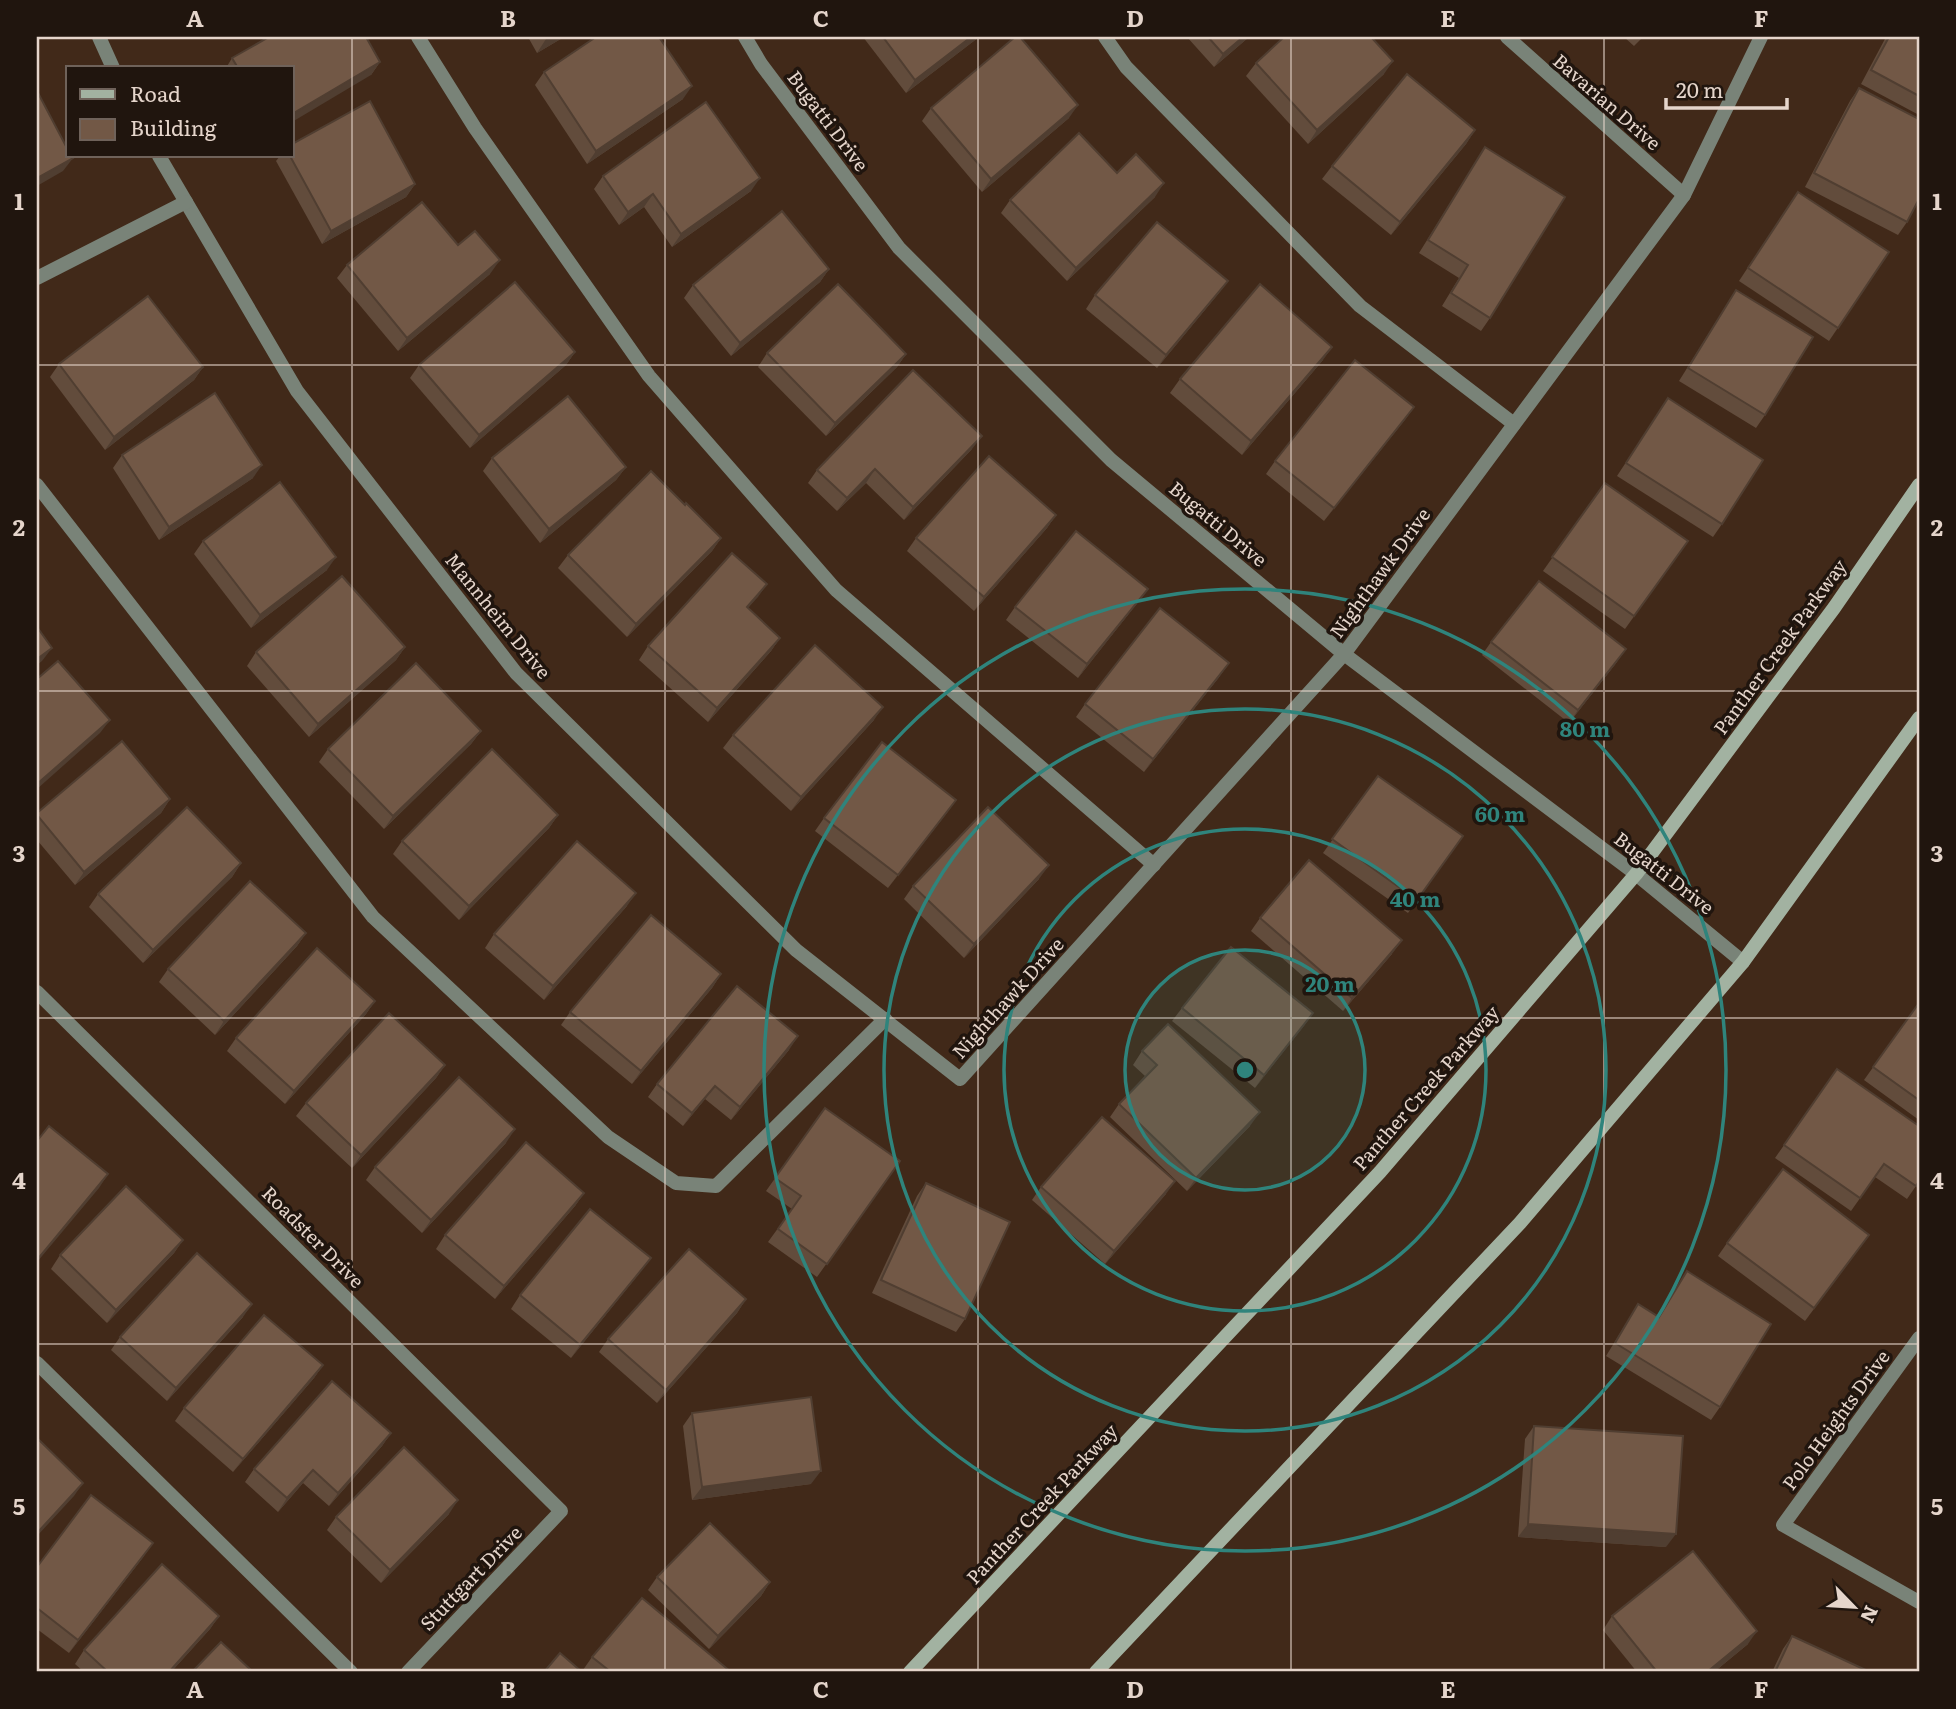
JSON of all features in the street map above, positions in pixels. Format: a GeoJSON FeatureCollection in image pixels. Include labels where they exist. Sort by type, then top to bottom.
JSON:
{"type":"FeatureCollection","features":[{"type":"Feature","properties":{"kind":"main road","name":"Panther Creek Parkway"},"geometry":{"type":"LineString","coordinates":[[910,1672],[1380,1172],[1636,874],[1834,608],[1919,485]]}},
{"type":"Feature","properties":{"kind":"main road"},"geometry":{"type":"LineString","coordinates":[[1096,1672],[1520,1223],[1743,962],[1919,718]]}},
{"type":"Feature","properties":{"kind":"street"},"geometry":{"type":"LineString","coordinates":[[99,37],[112,66]]}},
{"type":"Feature","properties":{"kind":"street"},"geometry":{"type":"LineString","coordinates":[[418,37],[475,128],[649,376],[836,590],[1154,865]]}},
{"type":"Feature","properties":{"kind":"street","name":"Bugatti Drive"},"geometry":{"type":"LineString","coordinates":[[745,37],[761,64],[899,248],[1111,460],[1344,654],[1636,874],[1743,962]]}},
{"type":"Feature","properties":{"kind":"street"},"geometry":{"type":"LineString","coordinates":[[1105,37],[1126,67],[1360,306],[1514,424]]}},
{"type":"Feature","properties":{"kind":"street","name":"Bavarian Drive"},"geometry":{"type":"LineString","coordinates":[[1507,37],[1684,195]]}},
{"type":"Feature","properties":{"kind":"street","name":"Nighthawk Drive"},"geometry":{"type":"LineString","coordinates":[[960,1079],[1344,654],[1684,195],[1761,37]]}},
{"type":"Feature","properties":{"kind":"street","name":"Mannheim Drive"},"geometry":{"type":"LineString","coordinates":[[160,158],[297,391],[516,673],[796,950],[960,1079]]}},
{"type":"Feature","properties":{"kind":"street"},"geometry":{"type":"LineString","coordinates":[[37,278],[186,202]]}},
{"type":"Feature","properties":{"kind":"street"},"geometry":{"type":"LineString","coordinates":[[37,485],[373,917],[608,1137],[676,1183],[716,1186],[885,1019]]}},
{"type":"Feature","properties":{"kind":"street","name":"Roadster Drive"},"geometry":{"type":"LineString","coordinates":[[37,992],[561,1511]]}},
{"type":"Feature","properties":{"kind":"street","name":"Polo Heights Drive"},"geometry":{"type":"LineString","coordinates":[[1919,1338],[1783,1525],[1919,1602]]}},
{"type":"Feature","properties":{"kind":"street"},"geometry":{"type":"LineString","coordinates":[[37,1363],[351,1672]]}},
{"type":"Feature","properties":{"kind":"street","name":"Stuttgart Drive"},"geometry":{"type":"LineString","coordinates":[[408,1672],[561,1511]]}},
{"type":"Feature","properties":{"kind":"building"},"geometry":{"type":"Polygon","coordinates":[[[269,37],[366,37],[380,62],[294,113],[294,66],[237,66],[232,58],[269,37]]]}},
{"type":"Feature","properties":{"kind":"building"},"geometry":{"type":"Polygon","coordinates":[[[596,37],[659,37],[692,86],[596,151],[544,72],[596,37]]]}},
{"type":"Feature","properties":{"kind":"building"},"geometry":{"type":"Polygon","coordinates":[[[883,37],[971,37],[915,80],[883,37]]]}},
{"type":"Feature","properties":{"kind":"building"},"geometry":{"type":"Polygon","coordinates":[[[1015,37],[1020,37],[1078,105],[991,179],[931,108],[1015,37]]]}},
{"type":"Feature","properties":{"kind":"building"},"geometry":{"type":"Polygon","coordinates":[[[1208,37],[1243,37],[1223,54],[1208,37]]]}},
{"type":"Feature","properties":{"kind":"building"},"geometry":{"type":"Polygon","coordinates":[[[1284,37],[1371,37],[1393,61],[1317,130],[1256,63],[1284,37]]]}},
{"type":"Feature","properties":{"kind":"building"},"geometry":{"type":"Polygon","coordinates":[[[1889,37],[1919,37],[1919,96],[1871,70],[1889,37]]]}},
{"type":"Feature","properties":{"kind":"building"},"geometry":{"type":"Polygon","coordinates":[[[1407,74],[1475,130],[1400,222],[1332,166],[1407,74]]]}},
{"type":"Feature","properties":{"kind":"building"},"geometry":{"type":"Polygon","coordinates":[[[1859,88],[1919,119],[1919,199],[1907,222],[1814,173],[1859,88]]]}},
{"type":"Feature","properties":{"kind":"building"},"geometry":{"type":"Polygon","coordinates":[[[37,91],[66,146],[66,158],[73,158],[37,178],[37,91]]]}},
{"type":"Feature","properties":{"kind":"building"},"geometry":{"type":"Polygon","coordinates":[[[370,101],[415,184],[331,231],[291,158],[294,158],[294,143],[370,101]]]}},
{"type":"Feature","properties":{"kind":"building"},"geometry":{"type":"Polygon","coordinates":[[[706,102],[760,178],[681,234],[653,194],[628,212],[603,176],[706,102]]]}},
{"type":"Feature","properties":{"kind":"building"},"geometry":{"type":"Polygon","coordinates":[[[1079,133],[1117,173],[1136,154],[1164,183],[1076,268],[1010,200],[1079,133]]]}},
{"type":"Feature","properties":{"kind":"building"},"geometry":{"type":"Polygon","coordinates":[[[1485,147],[1565,197],[1490,318],[1451,293],[1468,265],[1428,240],[1485,147]]]}},
{"type":"Feature","properties":{"kind":"building"},"geometry":{"type":"Polygon","coordinates":[[[1798,192],[1889,252],[1838,328],[1748,268],[1798,192]]]}},
{"type":"Feature","properties":{"kind":"building"},"geometry":{"type":"Polygon","coordinates":[[[422,202],[458,245],[475,231],[500,260],[407,338],[347,265],[422,202]]]}},
{"type":"Feature","properties":{"kind":"building"},"geometry":{"type":"Polygon","coordinates":[[[782,211],[829,269],[740,343],[693,285],[782,211]]]}},
{"type":"Feature","properties":{"kind":"building"},"geometry":{"type":"Polygon","coordinates":[[[1157,222],[1228,281],[1166,355],[1095,295],[1157,222]]]}},
{"type":"Feature","properties":{"kind":"building"},"geometry":{"type":"Polygon","coordinates":[[[515,282],[575,352],[479,435],[419,365],[515,282]]]}},
{"type":"Feature","properties":{"kind":"building"},"geometry":{"type":"Polygon","coordinates":[[[838,284],[906,354],[835,423],[767,353],[838,284]]]}},
{"type":"Feature","properties":{"kind":"building"},"geometry":{"type":"Polygon","coordinates":[[[1260,284],[1332,347],[1251,441],[1180,379],[1260,284]]]}},
{"type":"Feature","properties":{"kind":"building"},"geometry":{"type":"Polygon","coordinates":[[[1736,290],[1813,337],[1765,415],[1688,368],[1736,290]]]}},
{"type":"Feature","properties":{"kind":"building"},"geometry":{"type":"Polygon","coordinates":[[[148,296],[203,367],[114,437],[59,364],[148,296]]]}},
{"type":"Feature","properties":{"kind":"building"},"geometry":{"type":"Polygon","coordinates":[[[1355,360],[1414,407],[1334,508],[1275,461],[1355,360]]]}},
{"type":"Feature","properties":{"kind":"building"},"geometry":{"type":"Polygon","coordinates":[[[913,370],[982,436],[913,507],[875,469],[847,498],[817,470],[913,370]]]}},
{"type":"Feature","properties":{"kind":"building"},"geometry":{"type":"Polygon","coordinates":[[[215,393],[262,465],[169,527],[122,455],[215,393]]]}},
{"type":"Feature","properties":{"kind":"building"},"geometry":{"type":"Polygon","coordinates":[[[568,396],[626,467],[549,529],[492,458],[568,396]]]}},
{"type":"Feature","properties":{"kind":"building"},"geometry":{"type":"Polygon","coordinates":[[[1668,398],[1763,460],[1722,524],[1626,463],[1668,398]]]}},
{"type":"Feature","properties":{"kind":"building"},"geometry":{"type":"Polygon","coordinates":[[[989,456],[1056,515],[984,597],[916,538],[989,456]]]}},
{"type":"Feature","properties":{"kind":"building"},"geometry":{"type":"Polygon","coordinates":[[[651,471],[721,538],[636,624],[568,555],[651,471]]]}},
{"type":"Feature","properties":{"kind":"building"},"geometry":{"type":"Polygon","coordinates":[[[280,482],[336,557],[260,615],[203,541],[280,482]]]}},
{"type":"Feature","properties":{"kind":"building"},"geometry":{"type":"Polygon","coordinates":[[[1605,483],[1688,541],[1634,616],[1552,557],[1605,483]]]}},
{"type":"Feature","properties":{"kind":"building"},"geometry":{"type":"Polygon","coordinates":[[[1076,531],[1148,589],[1087,664],[1015,607],[1076,531]]]}},
{"type":"Feature","properties":{"kind":"building"},"geometry":{"type":"Polygon","coordinates":[[[732,553],[767,584],[747,607],[780,638],[717,708],[648,646],[732,553]]]}},
{"type":"Feature","properties":{"kind":"building"},"geometry":{"type":"Polygon","coordinates":[[[342,576],[405,647],[318,724],[256,652],[342,576]]]}},
{"type":"Feature","properties":{"kind":"building"},"geometry":{"type":"Polygon","coordinates":[[[1539,581],[1626,649],[1578,710],[1491,642],[1539,581]]]}},
{"type":"Feature","properties":{"kind":"building"},"geometry":{"type":"Polygon","coordinates":[[[1160,608],[1229,663],[1153,759],[1085,704],[1160,608]]]}},
{"type":"Feature","properties":{"kind":"building"},"geometry":{"type":"Polygon","coordinates":[[[37,627],[52,648],[37,659],[37,627]]]}},
{"type":"Feature","properties":{"kind":"building"},"geometry":{"type":"Polygon","coordinates":[[[815,645],[883,707],[801,797],[733,735],[815,645]]]}},
{"type":"Feature","properties":{"kind":"building"},"geometry":{"type":"Polygon","coordinates":[[[58,661],[110,720],[37,784],[37,679],[58,661]]]}},
{"type":"Feature","properties":{"kind":"building"},"geometry":{"type":"Polygon","coordinates":[[[416,663],[481,731],[393,816],[328,749],[416,663]]]}},
{"type":"Feature","properties":{"kind":"building"},"geometry":{"type":"Polygon","coordinates":[[[122,741],[170,799],[84,872],[37,813],[122,741]]]}},
{"type":"Feature","properties":{"kind":"building"},"geometry":{"type":"Polygon","coordinates":[[[882,742],[956,800],[898,875],[824,818],[882,742]]]}},
{"type":"Feature","properties":{"kind":"building"},"geometry":{"type":"Polygon","coordinates":[[[492,749],[558,815],[469,906],[402,841],[492,749]]]}},
{"type":"Feature","properties":{"kind":"building"},"geometry":{"type":"Polygon","coordinates":[[[1378,776],[1463,836],[1417,900],[1332,839],[1378,776]]]}},
{"type":"Feature","properties":{"kind":"building"},"geometry":{"type":"Polygon","coordinates":[[[187,807],[241,863],[153,950],[98,894],[187,807]]]}},
{"type":"Feature","properties":{"kind":"building"},"geometry":{"type":"Polygon","coordinates":[[[988,807],[1049,865],[974,944],[913,886],[988,807]]]}},
{"type":"Feature","properties":{"kind":"building"},"geometry":{"type":"Polygon","coordinates":[[[577,841],[636,893],[553,986],[494,934],[577,841]]]}},
{"type":"Feature","properties":{"kind":"building"},"geometry":{"type":"Polygon","coordinates":[[[1309,860],[1402,940],[1352,998],[1260,918],[1309,860]]]}},
{"type":"Feature","properties":{"kind":"building"},"geometry":{"type":"Polygon","coordinates":[[[250,881],[306,933],[224,1021],[168,969],[250,881]]]}},
{"type":"Feature","properties":{"kind":"building"},"geometry":{"type":"Polygon","coordinates":[[[651,915],[721,974],[641,1071],[570,1012],[651,915]]]}},
{"type":"Feature","properties":{"kind":"building"},"geometry":{"type":"Polygon","coordinates":[[[1231,947],[1313,1013],[1264,1075],[1182,1008],[1231,947]]]}},
{"type":"Feature","properties":{"kind":"building"},"geometry":{"type":"Polygon","coordinates":[[[317,948],[375,1001],[294,1091],[236,1038],[317,948]]]}},
{"type":"Feature","properties":{"kind":"building"},"geometry":{"type":"Polygon","coordinates":[[[737,986],[798,1036],[740,1107],[715,1086],[692,1113],[657,1084],[737,986]]]}},
{"type":"Feature","properties":{"kind":"building"},"geometry":{"type":"Polygon","coordinates":[[[1919,1003],[1919,1100],[1873,1067],[1919,1003]]]}},
{"type":"Feature","properties":{"kind":"building"},"geometry":{"type":"Polygon","coordinates":[[[389,1013],[445,1065],[361,1155],[306,1103],[389,1013]]]}},
{"type":"Feature","properties":{"kind":"building"},"geometry":{"type":"Polygon","coordinates":[[[1168,1024],[1260,1112],[1196,1178],[1119,1104],[1157,1065],[1142,1051],[1168,1024]]]}},
{"type":"Feature","properties":{"kind":"building"},"geometry":{"type":"Polygon","coordinates":[[[1837,1069],[1919,1126],[1919,1181],[1916,1186],[1884,1164],[1860,1198],[1784,1145],[1837,1069]]]}},
{"type":"Feature","properties":{"kind":"building"},"geometry":{"type":"Polygon","coordinates":[[[459,1077],[515,1129],[431,1220],[375,1167],[459,1077]]]}},
{"type":"Feature","properties":{"kind":"building"},"geometry":{"type":"Polygon","coordinates":[[[825,1108],[900,1161],[827,1264],[778,1229],[801,1196],[775,1178],[825,1108]]]}},
{"type":"Feature","properties":{"kind":"building"},"geometry":{"type":"Polygon","coordinates":[[[1102,1117],[1175,1181],[1114,1251],[1041,1187],[1102,1117]]]}},
{"type":"Feature","properties":{"kind":"building"},"geometry":{"type":"Polygon","coordinates":[[[49,1126],[108,1174],[37,1260],[37,1141],[49,1126]]]}},
{"type":"Feature","properties":{"kind":"building"},"geometry":{"type":"Polygon","coordinates":[[[526,1142],[584,1193],[504,1286],[445,1235],[526,1142]]]}},
{"type":"Feature","properties":{"kind":"building"},"geometry":{"type":"Polygon","coordinates":[[[1783,1169],[1869,1235],[1814,1308],[1727,1243],[1783,1169]]]}},
{"type":"Feature","properties":{"kind":"building"},"geometry":{"type":"Polygon","coordinates":[[[926,1183],[1010,1222],[965,1319],[881,1280],[926,1183]]]}},
{"type":"Feature","properties":{"kind":"building"},"geometry":{"type":"Polygon","coordinates":[[[126,1186],[183,1240],[116,1310],[60,1255],[126,1186]]]}},
{"type":"Feature","properties":{"kind":"building"},"geometry":{"type":"Polygon","coordinates":[[[590,1209],[651,1258],[580,1345],[520,1295],[590,1209]]]}},
{"type":"Feature","properties":{"kind":"building"},"geometry":{"type":"Polygon","coordinates":[[[689,1249],[746,1299],[666,1390],[608,1339],[689,1249]]]}},
{"type":"Feature","properties":{"kind":"building"},"geometry":{"type":"Polygon","coordinates":[[[197,1253],[252,1304],[176,1388],[120,1337],[197,1253]]]}},
{"type":"Feature","properties":{"kind":"building"},"geometry":{"type":"Polygon","coordinates":[[[1687,1271],[1771,1324],[1720,1407],[1615,1343],[1638,1304],[1659,1317],[1687,1271]]]}},
{"type":"Feature","properties":{"kind":"building"},"geometry":{"type":"Polygon","coordinates":[[[264,1315],[323,1365],[243,1459],[184,1408],[264,1315]]]}},
{"type":"Feature","properties":{"kind":"building"},"geometry":{"type":"Polygon","coordinates":[[[332,1381],[391,1433],[338,1493],[313,1470],[287,1498],[254,1469],[332,1381]]]}},
{"type":"Feature","properties":{"kind":"building"},"geometry":{"type":"Polygon","coordinates":[[[811,1397],[821,1471],[702,1487],[692,1413],[811,1397]]]}},
{"type":"Feature","properties":{"kind":"building"},"geometry":{"type":"Polygon","coordinates":[[[1534,1426],[1683,1436],[1676,1534],[1528,1524],[1534,1426]]]}},
{"type":"Feature","properties":{"kind":"building"},"geometry":{"type":"Polygon","coordinates":[[[37,1438],[83,1483],[37,1533],[37,1438]]]}},
{"type":"Feature","properties":{"kind":"building"},"geometry":{"type":"Polygon","coordinates":[[[404,1447],[458,1500],[390,1570],[336,1517],[404,1447]]]}},
{"type":"Feature","properties":{"kind":"building"},"geometry":{"type":"Polygon","coordinates":[[[91,1495],[153,1543],[78,1640],[37,1608],[37,1567],[91,1495]]]}},
{"type":"Feature","properties":{"kind":"building"},"geometry":{"type":"Polygon","coordinates":[[[710,1523],[770,1582],[718,1636],[657,1577],[710,1523]]]}},
{"type":"Feature","properties":{"kind":"building"},"geometry":{"type":"Polygon","coordinates":[[[1693,1551],[1757,1631],[1707,1672],[1657,1672],[1612,1616],[1693,1551]]]}},
{"type":"Feature","properties":{"kind":"building"},"geometry":{"type":"Polygon","coordinates":[[[162,1564],[219,1616],[169,1672],[108,1672],[84,1650],[162,1564]]]}},
{"type":"Feature","properties":{"kind":"building"},"geometry":{"type":"Polygon","coordinates":[[[642,1598],[731,1672],[611,1672],[592,1657],[642,1598]]]}},
{"type":"Feature","properties":{"kind":"building"},"geometry":{"type":"Polygon","coordinates":[[[1792,1636],[1870,1672],[1775,1672],[1792,1636]]]}},
{"type":"Feature","properties":{"kind":"building"},"geometry":{"type":"Polygon","coordinates":[[[221,1642],[253,1672],[192,1672],[221,1642]]]}},
{"type":"Feature","properties":{"kind":"building"},"geometry":{"type":"Polygon","coordinates":[[[560,1653],[582,1672],[544,1672],[560,1653]]]}}]}
